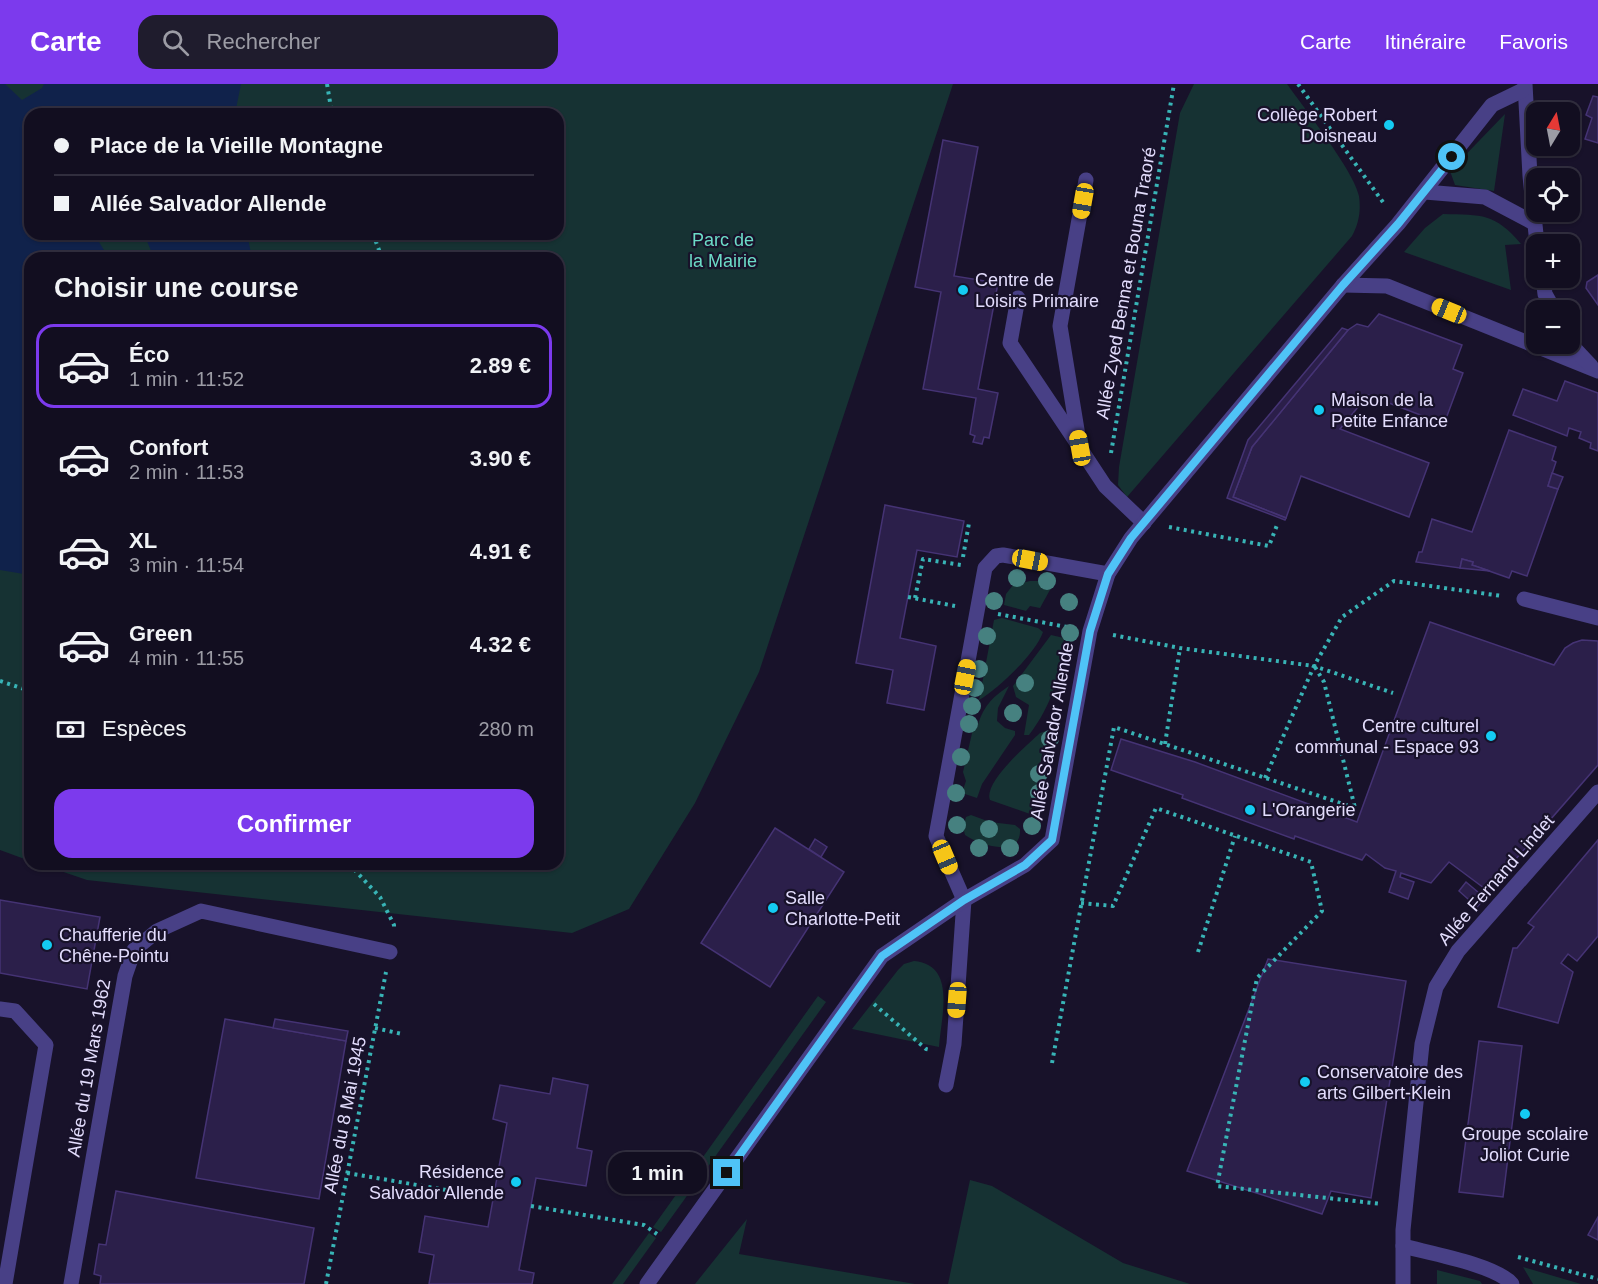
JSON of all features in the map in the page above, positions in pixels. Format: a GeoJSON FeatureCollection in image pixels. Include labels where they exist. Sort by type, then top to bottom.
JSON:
{"type":"FeatureCollection","features":[{"type":"Feature","properties":{"kind":"street"},"geometry":{"type":"LineString","coordinates":[[1524,87],[1536,234]]}},
{"type":"Feature","properties":{"kind":"street","name":"Allée Salvador Allende"},"geometry":{"type":"LineString","coordinates":[[647,1284],[882,956],[964,900],[1025,865],[1052,840],[1090,631],[1108,574],[1144,523],[1343,285],[1425,192],[1492,105],[1524,87]]}},
{"type":"Feature","properties":{"kind":"street"},"geometry":{"type":"LineString","coordinates":[[1080,448],[1060,326],[1086,180]]}},
{"type":"Feature","properties":{"kind":"street"},"geometry":{"type":"LineString","coordinates":[[1425,192],[1485,197],[1534,224]]}},
{"type":"Feature","properties":{"kind":"street"},"geometry":{"type":"LineString","coordinates":[[1343,285],[1387,286],[1596,370]]}},
{"type":"Feature","properties":{"kind":"street"},"geometry":{"type":"LineString","coordinates":[[1018,298],[1010,343],[1105,486],[1144,523]]}},
{"type":"Feature","properties":{"kind":"street"},"geometry":{"type":"LineString","coordinates":[[1579,354],[1596,370]]}},
{"type":"Feature","properties":{"kind":"street"},"geometry":{"type":"LineString","coordinates":[[946,1085],[953,1049],[964,900],[936,836],[985,568],[996,556],[1011,556],[1108,574]]}},
{"type":"Feature","properties":{"kind":"street"},"geometry":{"type":"LineString","coordinates":[[1524,598],[1598,618]]}},
{"type":"Feature","properties":{"kind":"street","name":"Allée Fernand Lindet"},"geometry":{"type":"LineString","coordinates":[[1403,1284],[1406,1206],[1422,1044],[1436,987],[1458,951],[1598,792]]}},
{"type":"Feature","properties":{"kind":"street","name":"Allée du 19 Mars 1962"},"geometry":{"type":"LineString","coordinates":[[71,1284],[125,976],[134,950],[157,930],[201,911],[390,952]]}},
{"type":"Feature","properties":{"kind":"street"},"geometry":{"type":"LineString","coordinates":[[0,1009],[15,1011],[46,1045],[5,1284]]}},
{"type":"Feature","properties":{"kind":"street"},"geometry":{"type":"LineString","coordinates":[[1403,1246],[1464,1261],[1506,1277],[1512,1284]]}},
{"type":"Feature","properties":{"kind":"path"},"geometry":{"type":"LineString","coordinates":[[327,84],[331,108]]}},
{"type":"Feature","properties":{"kind":"path","name":"Allée Zyed Benna et Bouna Traoré"},"geometry":{"type":"LineString","coordinates":[[1105,486],[1174,84]]}},
{"type":"Feature","properties":{"kind":"path"},"geometry":{"type":"LineString","coordinates":[[1298,84],[1398,224]]}},
{"type":"Feature","properties":{"kind":"path"},"geometry":{"type":"LineString","coordinates":[[915,598],[923,559],[961,566],[969,523]]}},
{"type":"Feature","properties":{"kind":"path"},"geometry":{"type":"LineString","coordinates":[[1144,523],[1269,546],[1277,525]]}},
{"type":"Feature","properties":{"kind":"path"},"geometry":{"type":"LineString","coordinates":[[1265,778],[1314,666],[1342,617],[1394,582],[1524,598]]}},
{"type":"Feature","properties":{"kind":"path"},"geometry":{"type":"LineString","coordinates":[[908,597],[932,601]]}},
{"type":"Feature","properties":{"kind":"path"},"geometry":{"type":"LineString","coordinates":[[978,609],[1180,648],[1314,666],[1394,693]]}},
{"type":"Feature","properties":{"kind":"path"},"geometry":{"type":"LineString","coordinates":[[1165,744],[1180,648]]}},
{"type":"Feature","properties":{"kind":"path"},"geometry":{"type":"LineString","coordinates":[[1052,1063],[1114,727],[1355,808],[1324,682],[1314,666]]}},
{"type":"Feature","properties":{"kind":"path"},"geometry":{"type":"LineString","coordinates":[[0,681],[24,689]]}},
{"type":"Feature","properties":{"kind":"path"},"geometry":{"type":"LineString","coordinates":[[1081,903],[1113,906],[1156,808],[1311,862],[1322,911],[1257,978],[1217,1186],[1406,1206]]}},
{"type":"Feature","properties":{"kind":"path"},"geometry":{"type":"LineString","coordinates":[[1198,952],[1235,836]]}},
{"type":"Feature","properties":{"kind":"path","name":"Allée du 8 Mai 1945"},"geometry":{"type":"LineString","coordinates":[[326,1284],[394,925],[380,897],[355,870]]}},
{"type":"Feature","properties":{"kind":"path"},"geometry":{"type":"LineString","coordinates":[[857,990],[926,1049],[953,1049]]}},
{"type":"Feature","properties":{"kind":"path"},"geometry":{"type":"LineString","coordinates":[[375,1028],[402,1034]]}},
{"type":"Feature","properties":{"kind":"path"},"geometry":{"type":"LineString","coordinates":[[347,1173],[493,1198]]}},
{"type":"Feature","properties":{"kind":"path"},"geometry":{"type":"LineString","coordinates":[[531,1206],[644,1225],[675,1246]]}},
{"type":"Feature","properties":{"kind":"green space","name":"Parc de la Mairie"},"geometry":{"type":"Polygon","coordinates":[[[0,84],[953,84],[759,672],[695,803],[629,909],[572,933],[87,880],[58,870],[564,870],[564,252],[24,252],[24,859],[0,850],[0,84]]]}},
{"type":"Feature","properties":{"kind":"green space"},"geometry":{"type":"Polygon","coordinates":[[[1194,84],[1287,84],[1348,171],[1359,196],[1359,217],[1352,236],[1127,497],[1118,485],[1119,467],[1180,113],[1194,84]]]}},
{"type":"Feature","properties":{"kind":"green space"},"geometry":{"type":"Polygon","coordinates":[[[1505,114],[1494,191],[1455,185],[1450,171],[1505,114]]]}},
{"type":"Feature","properties":{"kind":"green space"},"geometry":{"type":"Polygon","coordinates":[[[1443,214],[1478,216],[1495,221],[1521,244],[1505,245],[1511,290],[1404,252],[1425,228],[1443,214]]]}},
{"type":"Feature","properties":{"kind":"green space"},"geometry":{"type":"Polygon","coordinates":[[[1039,581],[1051,588],[1040,608],[1030,606],[1026,611],[1004,605],[1006,594],[1013,585],[1039,581]]]}},
{"type":"Feature","properties":{"kind":"green space"},"geometry":{"type":"Polygon","coordinates":[[[1002,618],[1038,628],[1043,632],[1033,650],[1016,669],[979,700],[994,620],[1002,618]]]}},
{"type":"Feature","properties":{"kind":"green space"},"geometry":{"type":"Polygon","coordinates":[[[1051,635],[1064,638],[1054,690],[1037,724],[1029,735],[1024,735],[1029,705],[1016,697],[1013,686],[1051,635]]]}},
{"type":"Feature","properties":{"kind":"green space"},"geometry":{"type":"Polygon","coordinates":[[[1009,686],[998,708],[997,721],[1005,728],[1015,731],[1015,735],[982,784],[977,798],[962,793],[966,781],[963,772],[973,729],[977,728],[989,704],[1009,686]]]}},
{"type":"Feature","properties":{"kind":"green space"},"geometry":{"type":"Polygon","coordinates":[[[1046,731],[1034,803],[1030,814],[990,800],[993,784],[999,774],[1040,733],[1046,731]]]}},
{"type":"Feature","properties":{"kind":"green space"},"geometry":{"type":"Polygon","coordinates":[[[971,815],[990,822],[1015,825],[1020,829],[1019,838],[1007,847],[989,845],[971,839],[965,835],[963,827],[966,817],[971,815]]]}},
{"type":"Feature","properties":{"kind":"green space"},"geometry":{"type":"Polygon","coordinates":[[[914,961],[928,965],[936,972],[941,982],[943,1007],[939,1047],[852,1029],[898,970],[904,964],[914,961]]]}},
{"type":"Feature","properties":{"kind":"green space"},"geometry":{"type":"Polygon","coordinates":[[[818,996],[826,1002],[661,1232],[653,1227],[818,996]]]}},
{"type":"Feature","properties":{"kind":"green space"},"geometry":{"type":"Polygon","coordinates":[[[970,1180],[992,1186],[1123,1263],[1190,1284],[948,1284],[970,1180]]]}},
{"type":"Feature","properties":{"kind":"green space"},"geometry":{"type":"Polygon","coordinates":[[[747,1219],[739,1254],[915,1284],[695,1284],[747,1219]]]}},
{"type":"Feature","properties":{"kind":"green space"},"geometry":{"type":"Polygon","coordinates":[[[649,1233],[656,1238],[623,1284],[612,1284],[649,1233]]]}},
{"type":"Feature","properties":{"kind":"green space"},"geometry":{"type":"Polygon","coordinates":[[[1523,1267],[1581,1284],[1533,1284],[1523,1267]]]}},
{"type":"Feature","properties":{"kind":"green space"},"geometry":{"type":"Polygon","coordinates":[[[1437,1270],[1480,1281],[1482,1284],[1437,1284],[1437,1270]]]}},
{"type":"Feature","properties":{"kind":"water"},"geometry":{"type":"Polygon","coordinates":[[[0,84],[5,84],[22,100],[42,88],[44,84],[241,84],[236,108],[24,108],[24,240],[98,240],[105,252],[24,252],[24,574],[0,570],[0,84]]]}},
{"type":"Feature","properties":{"kind":"water"},"geometry":{"type":"Polygon","coordinates":[[[146,240],[248,240],[251,252],[152,252],[146,240]]]}},
{"type":"Feature","properties":{"kind":"building"},"geometry":{"type":"Polygon","coordinates":[[[1593,96],[1598,97],[1598,143],[1585,139],[1592,118],[1586,115],[1593,96]]]}},
{"type":"Feature","properties":{"kind":"building","name":"Centre de Loisirs Primaire"},"geometry":{"type":"Polygon","coordinates":[[[943,140],[978,147],[954,276],[998,283],[978,389],[998,393],[989,438],[984,437],[982,444],[973,442],[975,436],[970,434],[976,398],[923,389],[941,292],[915,287],[943,140]]]}},
{"type":"Feature","properties":{"kind":"building"},"geometry":{"type":"Polygon","coordinates":[[[1598,275],[1598,305],[1586,288],[1587,282],[1598,275]]]}},
{"type":"Feature","properties":{"kind":"building","name":"Maison de la Petite Enfance"},"geometry":{"type":"Polygon","coordinates":[[[1379,314],[1462,345],[1453,369],[1463,373],[1444,424],[1368,395],[1340,429],[1429,463],[1409,517],[1301,476],[1286,518],[1233,497],[1252,447],[1348,330],[1357,324],[1368,327],[1379,314]]]}},
{"type":"Feature","properties":{"kind":"building"},"geometry":{"type":"Polygon","coordinates":[[[1342,328],[1348,330],[1252,447],[1233,497],[1286,518],[1285,520],[1227,498],[1248,440],[1342,328]]]}},
{"type":"Feature","properties":{"kind":"building"},"geometry":{"type":"Polygon","coordinates":[[[1565,381],[1598,393],[1598,451],[1590,448],[1591,443],[1579,438],[1581,432],[1569,428],[1567,436],[1513,415],[1523,389],[1557,401],[1565,381]]]}},
{"type":"Feature","properties":{"kind":"building"},"geometry":{"type":"Polygon","coordinates":[[[1509,430],[1556,447],[1552,460],[1556,462],[1548,486],[1558,489],[1527,576],[1512,571],[1509,578],[1472,565],[1473,562],[1462,559],[1460,568],[1416,562],[1419,552],[1422,552],[1432,519],[1472,532],[1509,430]]]}},
{"type":"Feature","properties":{"kind":"building"},"geometry":{"type":"Polygon","coordinates":[[[1552,473],[1563,477],[1558,489],[1548,486],[1552,473]]]}},
{"type":"Feature","properties":{"kind":"building"},"geometry":{"type":"Polygon","coordinates":[[[885,505],[964,521],[957,557],[917,550],[900,638],[936,646],[924,710],[887,703],[893,670],[856,663],[885,505]]]}},
{"type":"Feature","properties":{"kind":"building"},"geometry":{"type":"Polygon","coordinates":[[[1462,559],[1473,562],[1472,565],[1490,571],[1460,568],[1462,559]]]}},
{"type":"Feature","properties":{"kind":"building"},"geometry":{"type":"Polygon","coordinates":[[[1430,622],[1554,665],[1565,648],[1573,643],[1582,640],[1598,641],[1598,765],[1488,891],[1449,862],[1431,883],[1401,873],[1400,877],[1414,882],[1408,899],[1389,892],[1396,871],[1385,868],[1366,854],[1362,860],[1295,836],[1294,839],[1182,798],[1183,795],[1111,770],[1121,739],[1195,762],[1357,822],[1430,622]]]}},
{"type":"Feature","properties":{"kind":"building","name":"Salle Charlotte-Petit"},"geometry":{"type":"Polygon","coordinates":[[[775,828],[844,872],[770,987],[701,943],[775,828]]]}},
{"type":"Feature","properties":{"kind":"building"},"geometry":{"type":"Polygon","coordinates":[[[815,839],[827,847],[821,857],[809,849],[815,839]]]}},
{"type":"Feature","properties":{"kind":"building"},"geometry":{"type":"Polygon","coordinates":[[[1598,840],[1598,936],[1577,961],[1568,954],[1561,963],[1573,972],[1558,1023],[1498,1007],[1513,948],[1517,948],[1534,927],[1528,923],[1598,840]]]}},
{"type":"Feature","properties":{"kind":"building"},"geometry":{"type":"Polygon","coordinates":[[[1466,882],[1485,898],[1477,907],[1459,891],[1466,882]]]}},
{"type":"Feature","properties":{"kind":"building","name":"Chaufferie du Chêne-Pointu"},"geometry":{"type":"Polygon","coordinates":[[[0,900],[100,917],[87,989],[0,973],[0,900]]]}},
{"type":"Feature","properties":{"kind":"building","name":"Conservatoire des arts Gilbert-Klein"},"geometry":{"type":"Polygon","coordinates":[[[1268,959],[1406,981],[1371,1198],[1331,1191],[1322,1214],[1187,1171],[1268,959]]]}},
{"type":"Feature","properties":{"kind":"building"},"geometry":{"type":"Polygon","coordinates":[[[225,1019],[346,1041],[319,1199],[196,1178],[225,1019]]]}},
{"type":"Feature","properties":{"kind":"building"},"geometry":{"type":"Polygon","coordinates":[[[275,1019],[348,1031],[346,1041],[273,1028],[275,1019]]]}},
{"type":"Feature","properties":{"kind":"building"},"geometry":{"type":"Polygon","coordinates":[[[1479,1041],[1522,1046],[1503,1197],[1459,1192],[1479,1041]]]}},
{"type":"Feature","properties":{"kind":"building","name":"Résidence Salvador Allende"},"geometry":{"type":"Polygon","coordinates":[[[553,1078],[588,1085],[577,1148],[592,1151],[586,1186],[536,1178],[519,1270],[534,1273],[532,1284],[429,1284],[434,1255],[419,1252],[425,1216],[488,1227],[507,1123],[493,1119],[500,1085],[550,1094],[553,1078]]]}},
{"type":"Feature","properties":{"kind":"building"},"geometry":{"type":"Polygon","coordinates":[[[116,1191],[314,1228],[304,1284],[100,1284],[101,1276],[94,1274],[99,1244],[106,1245],[116,1191]]]}},
{"type":"Feature","properties":{"kind":"building"},"geometry":{"type":"Polygon","coordinates":[[[1598,1217],[1598,1240],[1588,1235],[1598,1217]]]}},
{"type":"Feature","properties":{"kind":"place","name":"Collège Robert Doisneau"},"geometry":{"type":"Point","coordinates":[1389,125]}},
{"type":"Feature","properties":{"kind":"place","name":"Centre de Loisirs Primaire"},"geometry":{"type":"Point","coordinates":[963,290]}},
{"type":"Feature","properties":{"kind":"place","name":"Maison de la Petite Enfance"},"geometry":{"type":"Point","coordinates":[1319,410]}},
{"type":"Feature","properties":{"kind":"place","name":"Centre culturel communal - Espace 93"},"geometry":{"type":"Point","coordinates":[1491,736]}},
{"type":"Feature","properties":{"kind":"place","name":"L'Orangerie"},"geometry":{"type":"Point","coordinates":[1250,810]}},
{"type":"Feature","properties":{"kind":"place","name":"Salle Charlotte-Petit"},"geometry":{"type":"Point","coordinates":[773,908]}},
{"type":"Feature","properties":{"kind":"place","name":"Chaufferie du Chêne-Pointu"},"geometry":{"type":"Point","coordinates":[47,945]}},
{"type":"Feature","properties":{"kind":"place","name":"Conservatoire des arts Gilbert-Klein"},"geometry":{"type":"Point","coordinates":[1305,1082]}},
{"type":"Feature","properties":{"kind":"place","name":"Groupe scolaire Joliot Curie"},"geometry":{"type":"Point","coordinates":[1525,1114]}},
{"type":"Feature","properties":{"kind":"place","name":"Résidence Salvador Allende"},"geometry":{"type":"Point","coordinates":[516,1182]}},
{"type":"Feature","properties":{"kind":"route"},"geometry":{"type":"LineString","coordinates":[[727,1173],[882,956],[964,900],[1025,865],[1052,840],[1090,631],[1108,574],[1131,538],[1343,285],[1398,224],[1452,157]]}}]}
